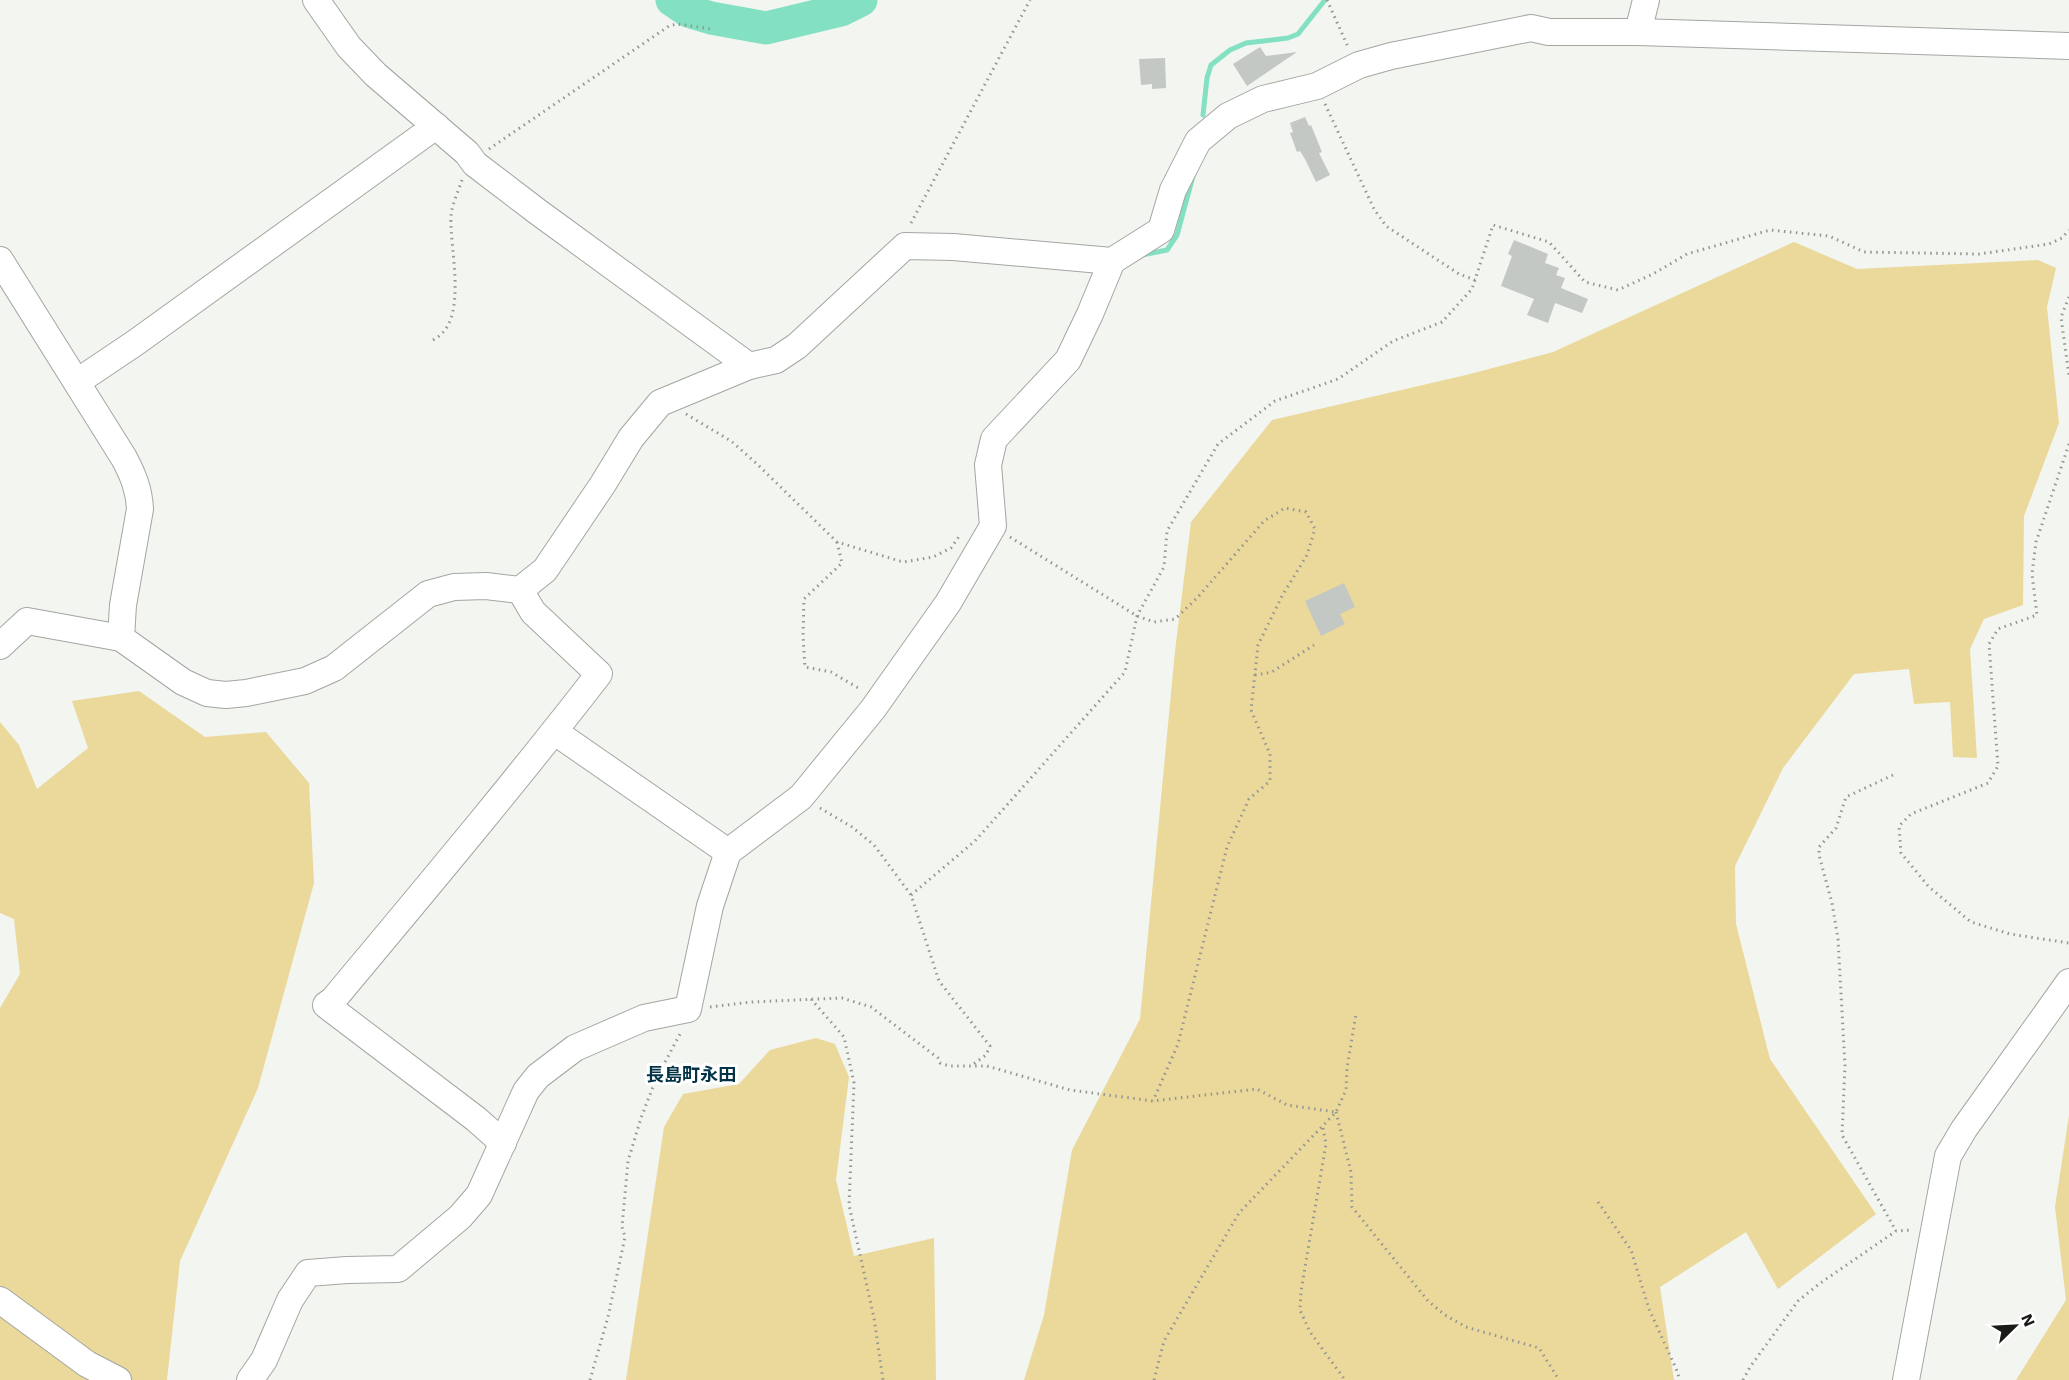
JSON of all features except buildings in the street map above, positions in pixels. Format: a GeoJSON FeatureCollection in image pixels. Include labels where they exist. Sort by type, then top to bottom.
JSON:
{"type":"FeatureCollection","features":[{"type":"Feature","properties":{"kind":"street"},"geometry":{"type":"LineString","coordinates":[[316,0],[349,47],[376,75],[467,153],[473,161],[538,212],[749,366]]}},
{"type":"Feature","properties":{"kind":"street"},"geometry":{"type":"LineString","coordinates":[[1638,32],[1646,0]]}},
{"type":"Feature","properties":{"kind":"street"},"geometry":{"type":"LineString","coordinates":[[250,1380],[264,1360],[290,1300],[308,1273],[398,1269],[460,1217],[479,1195],[526,1091],[538,1076],[575,1048],[644,1017],[688,1009],[710,906],[728,852],[801,797],[879,701],[948,603],[990,531],[988,465],[994,439],[1068,360],[1112,261],[1161,230],[1173,190],[1198,141],[1228,116],[1263,99],[1317,86],[1356,66],[1391,56],[1531,28],[1549,32],[1638,32],[2069,46]]}},
{"type":"Feature","properties":{"kind":"street"},"geometry":{"type":"LineString","coordinates":[[77,382],[135,343],[436,126]]}},
{"type":"Feature","properties":{"kind":"street"},"geometry":{"type":"LineString","coordinates":[[0,646],[27,621],[121,638],[183,682],[207,693],[226,695],[246,693],[305,681],[334,669],[428,594],[454,587],[486,586],[520,590],[544,570],[603,484],[631,438],[660,403],[749,366],[776,360],[797,346],[905,246],[1112,261]]}},
{"type":"Feature","properties":{"kind":"street"},"geometry":{"type":"LineString","coordinates":[[0,261],[124,458],[135,480],[140,509],[123,605],[121,638]]}},
{"type":"Feature","properties":{"kind":"street"},"geometry":{"type":"LineString","coordinates":[[503,1143],[476,1119],[326,1005],[333,1000],[555,732],[599,674],[533,612],[520,590]]}},
{"type":"Feature","properties":{"kind":"street"},"geometry":{"type":"LineString","coordinates":[[555,732],[728,852]]}},
{"type":"Feature","properties":{"kind":"street"},"geometry":{"type":"LineString","coordinates":[[1906,1380],[1948,1156],[2069,982]]}},
{"type":"Feature","properties":{"kind":"street"},"geometry":{"type":"LineString","coordinates":[[0,1300],[87,1365],[118,1380]]}},
{"type":"Feature","properties":{"kind":"path"},"geometry":{"type":"LineString","coordinates":[[905,246],[909,226],[1030,0]]}},
{"type":"Feature","properties":{"kind":"path"},"geometry":{"type":"LineString","coordinates":[[1327,0],[1356,66]]}},
{"type":"Feature","properties":{"kind":"path"},"geometry":{"type":"LineString","coordinates":[[433,340],[439,338],[446,328],[453,310],[456,296],[451,215],[462,178],[473,161],[669,26],[677,24],[711,29]]}},
{"type":"Feature","properties":{"kind":"path"},"geometry":{"type":"LineString","coordinates":[[1317,86],[1374,209],[1386,226],[1459,274],[1475,280]]}},
{"type":"Feature","properties":{"kind":"path"},"geometry":{"type":"LineString","coordinates":[[911,895],[975,841],[1125,672],[1137,616],[1164,567],[1167,531],[1218,444],[1275,401],[1338,379],[1393,341],[1442,322],[1472,289],[1493,225],[1549,242],[1585,282],[1618,290],[1653,274],[1687,254],[1770,230],[1829,236],[1864,252],[1979,254],[2049,244],[2062,238],[2069,230]]}},
{"type":"Feature","properties":{"kind":"path"},"geometry":{"type":"LineString","coordinates":[[2069,297],[2061,317],[2069,376]]}},
{"type":"Feature","properties":{"kind":"path"},"geometry":{"type":"LineString","coordinates":[[676,396],[688,416],[731,441],[837,542],[903,562],[933,557],[951,548],[961,534],[990,531],[1137,616],[1154,622],[1175,619],[1197,598],[1264,520],[1285,508],[1306,512],[1315,529],[1307,555],[1282,596],[1258,645],[1251,710],[1270,754],[1270,781],[1249,799],[1227,847],[1178,1044],[1153,1101]]}},
{"type":"Feature","properties":{"kind":"path"},"geometry":{"type":"LineString","coordinates":[[2069,444],[2036,542],[2032,574],[2037,615],[1998,629],[1989,644],[1998,766],[1988,783],[1911,814],[1899,826],[1901,853],[1929,887],[1971,922],[2010,934],[2069,943]]}},
{"type":"Feature","properties":{"kind":"path"},"geometry":{"type":"LineString","coordinates":[[837,542],[842,563],[804,599],[805,667],[831,672],[879,701]]}},
{"type":"Feature","properties":{"kind":"path"},"geometry":{"type":"LineString","coordinates":[[1255,675],[1272,672],[1314,645]]}},
{"type":"Feature","properties":{"kind":"path"},"geometry":{"type":"LineString","coordinates":[[1893,775],[1846,797],[1836,828],[1819,847],[1819,855],[1832,903],[1838,939],[1845,1066],[1842,1135],[1896,1231]]}},
{"type":"Feature","properties":{"kind":"path"},"geometry":{"type":"LineString","coordinates":[[801,797],[852,827],[874,845],[911,895],[939,981],[990,1046],[986,1055],[971,1066]]}},
{"type":"Feature","properties":{"kind":"path"},"geometry":{"type":"LineString","coordinates":[[590,1380],[608,1317],[625,1237],[622,1227],[628,1161],[656,1079],[679,1036],[688,1009],[751,1002],[842,998],[871,1007],[938,1058],[940,1063],[949,1066],[987,1066],[1070,1090],[1153,1101],[1257,1089],[1287,1105],[1336,1112]]}},
{"type":"Feature","properties":{"kind":"path"},"geometry":{"type":"LineString","coordinates":[[810,999],[844,1038],[854,1083],[849,1205],[874,1318],[883,1380]]}},
{"type":"Feature","properties":{"kind":"path"},"geometry":{"type":"LineString","coordinates":[[1154,1380],[1164,1341],[1239,1213],[1336,1112],[1346,1090],[1347,1068],[1356,1014]]}},
{"type":"Feature","properties":{"kind":"path"},"geometry":{"type":"LineString","coordinates":[[1336,1112],[1351,1172],[1352,1207],[1428,1301],[1445,1315],[1466,1327],[1539,1347],[1559,1380]]}},
{"type":"Feature","properties":{"kind":"path"},"geometry":{"type":"LineString","coordinates":[[1323,1128],[1326,1144],[1301,1291],[1300,1310],[1310,1332],[1345,1380]]}},
{"type":"Feature","properties":{"kind":"path"},"geometry":{"type":"LineString","coordinates":[[1598,1202],[1631,1250],[1649,1310],[1678,1373],[1679,1380]]}},
{"type":"Feature","properties":{"kind":"path"},"geometry":{"type":"LineString","coordinates":[[1743,1380],[1798,1302],[1819,1284],[1896,1231],[1935,1228]]}},
{"type":"Feature","properties":{"kind":"shaded area"},"geometry":{"type":"Polygon","coordinates":[[[1794,242],[1857,269],[2038,260],[2056,268],[2047,307],[2059,423],[2024,516],[2023,605],[1984,619],[1970,649],[1977,758],[1953,757],[1950,702],[1914,704],[1909,669],[1854,674],[1783,768],[1735,866],[1736,924],[1770,1059],[1876,1214],[1778,1289],[1746,1232],[1660,1287],[1674,1380],[1024,1380],[1044,1315],[1072,1150],[1140,1019],[1175,651],[1191,522],[1272,420],[1466,375],[1553,352],[1794,242]]]}},
{"type":"Feature","properties":{"kind":"shaded area"},"geometry":{"type":"Polygon","coordinates":[[[139,691],[205,737],[266,732],[309,783],[314,883],[258,1088],[180,1261],[167,1380],[0,1380],[0,1008],[20,974],[14,919],[0,913],[0,722],[19,745],[37,789],[88,748],[72,701],[139,691]]]}},
{"type":"Feature","properties":{"kind":"shaded area"},"geometry":{"type":"Polygon","coordinates":[[[816,1038],[835,1044],[849,1077],[836,1180],[854,1256],[934,1238],[936,1380],[626,1380],[664,1127],[683,1094],[739,1084],[770,1050],[816,1038]]]}},
{"type":"Feature","properties":{"kind":"shaded area"},"geometry":{"type":"Polygon","coordinates":[[[2069,1115],[2069,1380],[2016,1380],[2066,1300],[2055,1207],[2069,1115]]]}},
{"type":"Feature","properties":{"kind":"waterway"},"geometry":{"type":"LineString","coordinates":[[672,0],[688,11],[711,18],[766,28],[841,10],[861,0]]}},
{"type":"Feature","properties":{"kind":"waterway"},"geometry":{"type":"LineString","coordinates":[[1203,115],[1207,78],[1211,65],[1230,50],[1246,43],[1288,38],[1298,34],[1325,0]]}},
{"type":"Feature","properties":{"kind":"waterway"},"geometry":{"type":"LineString","coordinates":[[1142,255],[1167,250],[1177,235],[1193,176]]}},
{"type":"Feature","properties":{"kind":"district","name":"長島町永田"},"geometry":{"type":"Point","coordinates":[691,1074]}}]}
